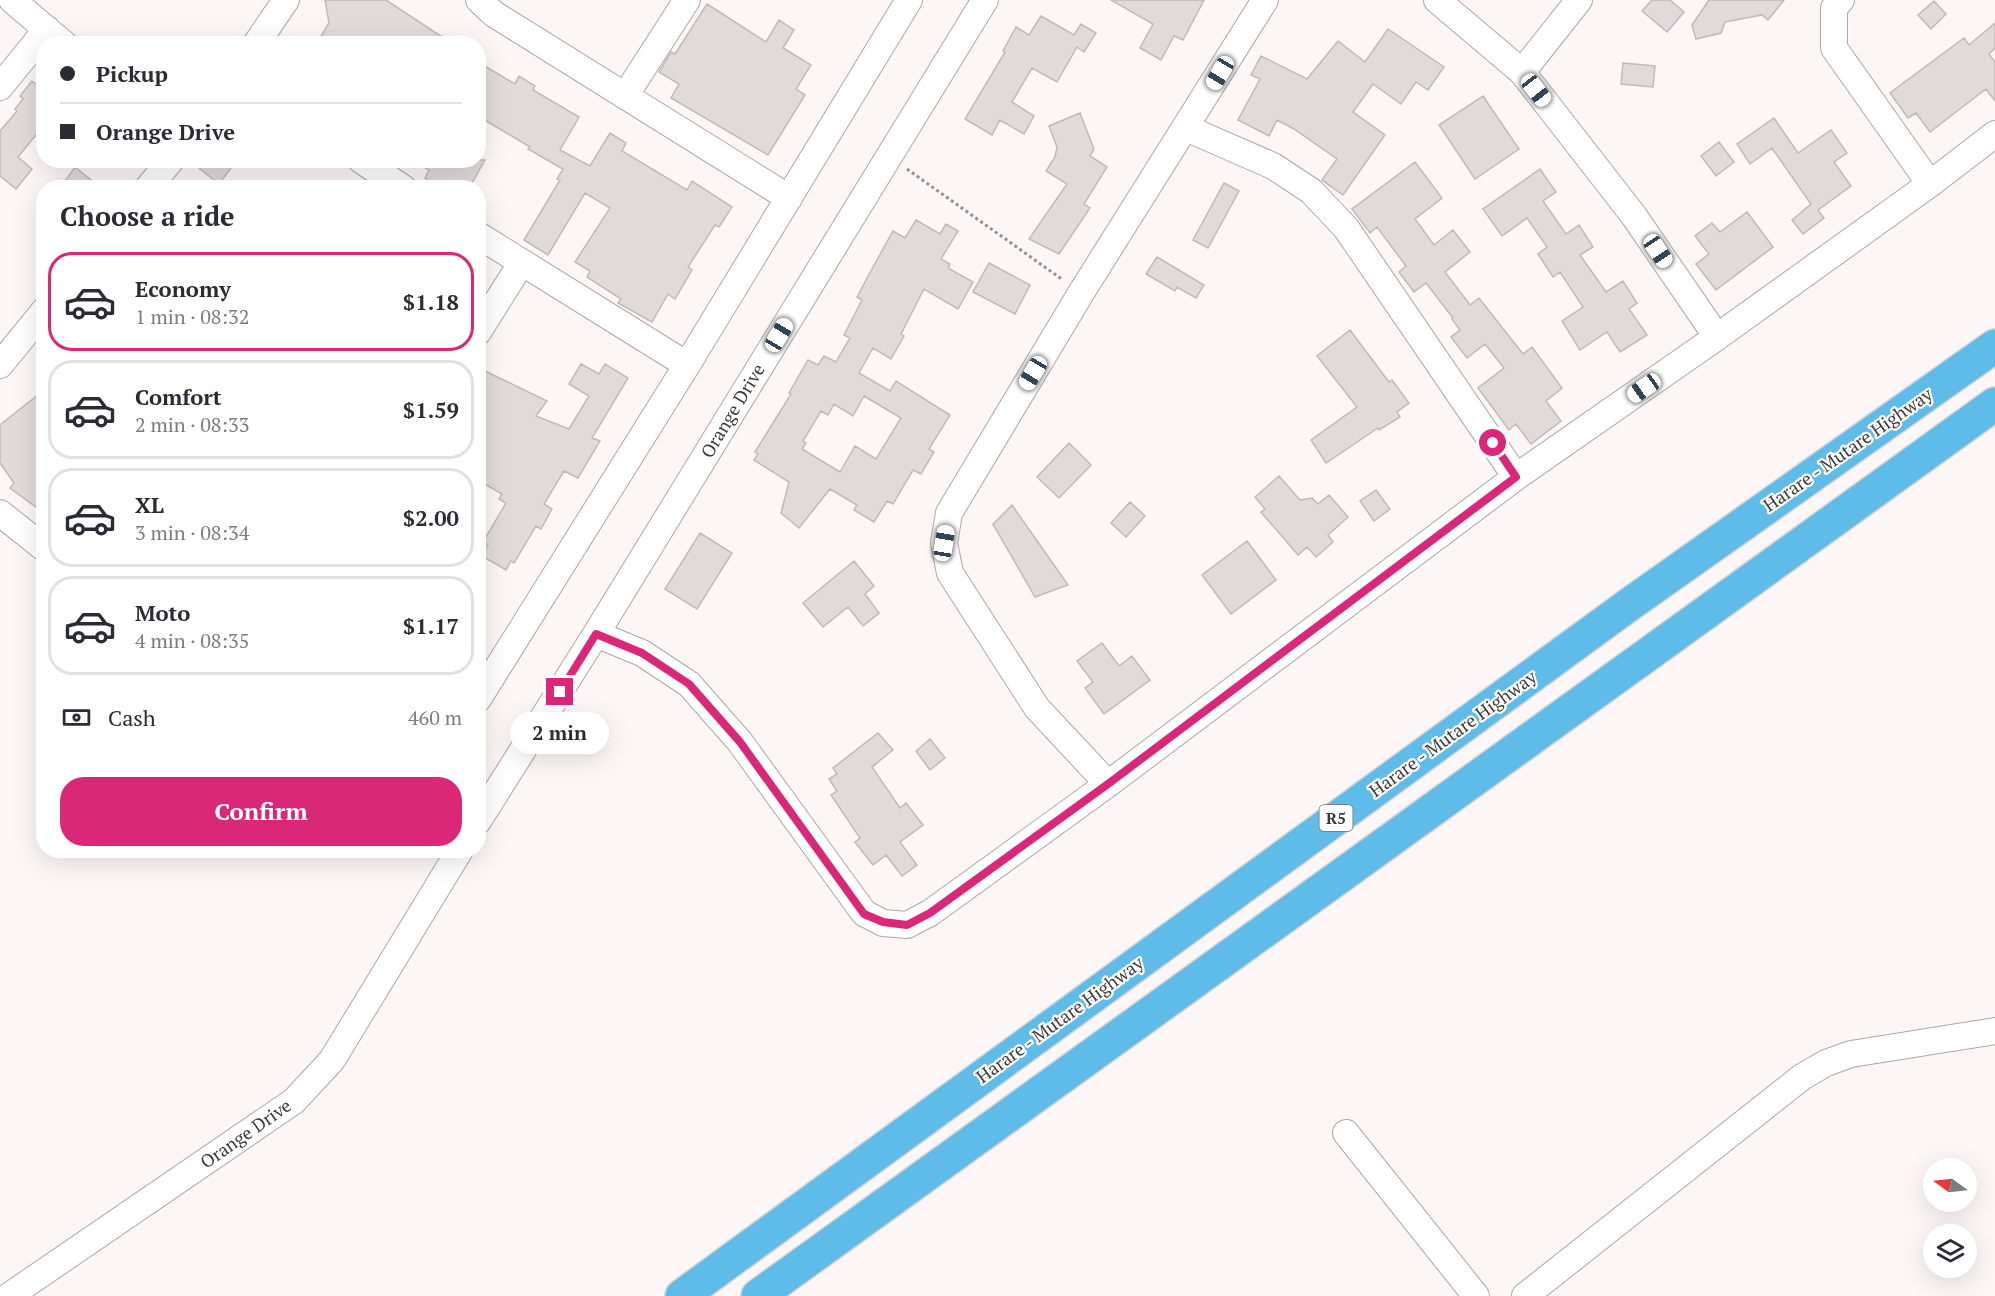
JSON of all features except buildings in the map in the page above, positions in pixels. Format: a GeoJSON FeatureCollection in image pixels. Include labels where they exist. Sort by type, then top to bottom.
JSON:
{"type":"FeatureCollection","features":[{"type":"Feature","properties":{"kind":"highway","name":"Harare - Mutare Highway"},"geometry":{"type":"LineString","coordinates":[[682,1296],[1630,604],[1995,346]]}},
{"type":"Feature","properties":{"kind":"highway"},"geometry":{"type":"LineString","coordinates":[[758,1296],[1995,404]]}},
{"type":"Feature","properties":{"kind":"street"},"geometry":{"type":"LineString","coordinates":[[12,0],[55,36]]}},
{"type":"Feature","properties":{"kind":"street"},"geometry":{"type":"LineString","coordinates":[[261,36],[286,0]]}},
{"type":"Feature","properties":{"kind":"street"},"geometry":{"type":"LineString","coordinates":[[625,96],[687,0]]}},
{"type":"Feature","properties":{"kind":"street"},"geometry":{"type":"LineString","coordinates":[[486,686],[687,365],[909,0]]}},
{"type":"Feature","properties":{"kind":"street","name":"Orange Drive"},"geometry":{"type":"LineString","coordinates":[[486,808],[596,634],[985,0]]}},
{"type":"Feature","properties":{"kind":"street"},"geometry":{"type":"LineString","coordinates":[[1108,784],[1037,708],[950,573],[944,543],[949,513],[1081,293],[1265,0]]}},
{"type":"Feature","properties":{"kind":"street"},"geometry":{"type":"LineString","coordinates":[[1437,0],[1522,72],[1634,216],[1717,337]]}},
{"type":"Feature","properties":{"kind":"street"},"geometry":{"type":"LineString","coordinates":[[1522,72],[1579,0]]}},
{"type":"Feature","properties":{"kind":"street"},"geometry":{"type":"LineString","coordinates":[[1841,0],[1834,8],[1834,48],[1930,184]]}},
{"type":"Feature","properties":{"kind":"street"},"geometry":{"type":"LineString","coordinates":[[492,5],[625,96],[789,198]]}},
{"type":"Feature","properties":{"kind":"street"},"geometry":{"type":"LineString","coordinates":[[0,87],[36,54]]}},
{"type":"Feature","properties":{"kind":"street"},"geometry":{"type":"LineString","coordinates":[[1186,128],[1274,166],[1311,191],[1346,228],[1516,477]]}},
{"type":"Feature","properties":{"kind":"street"},"geometry":{"type":"LineString","coordinates":[[596,634],[642,653],[689,684],[740,742],[864,914],[883,922],[907,925],[930,913],[1108,784],[1516,477],[1717,337],[1930,184],[1995,134]]}},
{"type":"Feature","properties":{"kind":"street"},"geometry":{"type":"LineString","coordinates":[[155,180],[164,168]]}},
{"type":"Feature","properties":{"kind":"street"},"geometry":{"type":"LineString","coordinates":[[373,168],[391,180]]}},
{"type":"Feature","properties":{"kind":"street"},"geometry":{"type":"LineString","coordinates":[[486,240],[687,365]]}},
{"type":"Feature","properties":{"kind":"street"},"geometry":{"type":"LineString","coordinates":[[486,319],[522,262]]}},
{"type":"Feature","properties":{"kind":"street"},"geometry":{"type":"LineString","coordinates":[[0,365],[36,321]]}},
{"type":"Feature","properties":{"kind":"street"},"geometry":{"type":"LineString","coordinates":[[0,513],[36,542]]}},
{"type":"Feature","properties":{"kind":"street","name":"Orange Drive"},"geometry":{"type":"LineString","coordinates":[[9,1296],[294,1101],[332,1060],[455,858]]}},
{"type":"Feature","properties":{"kind":"street"},"geometry":{"type":"LineString","coordinates":[[1525,1296],[1802,1077],[1826,1063],[1851,1054],[1995,1031]]}},
{"type":"Feature","properties":{"kind":"street"},"geometry":{"type":"LineString","coordinates":[[1346,1133],[1476,1296]]}},
{"type":"Feature","properties":{"kind":"path"},"geometry":{"type":"LineString","coordinates":[[888,156],[1081,293]]}},
{"type":"Feature","properties":{"kind":"route"},"geometry":{"type":"LineString","coordinates":[[560,692],[596,634],[642,653],[663,666],[689,684],[740,742],[864,914],[883,922],[907,925],[930,913],[1090,797],[1516,477],[1493,443]]}}]}
